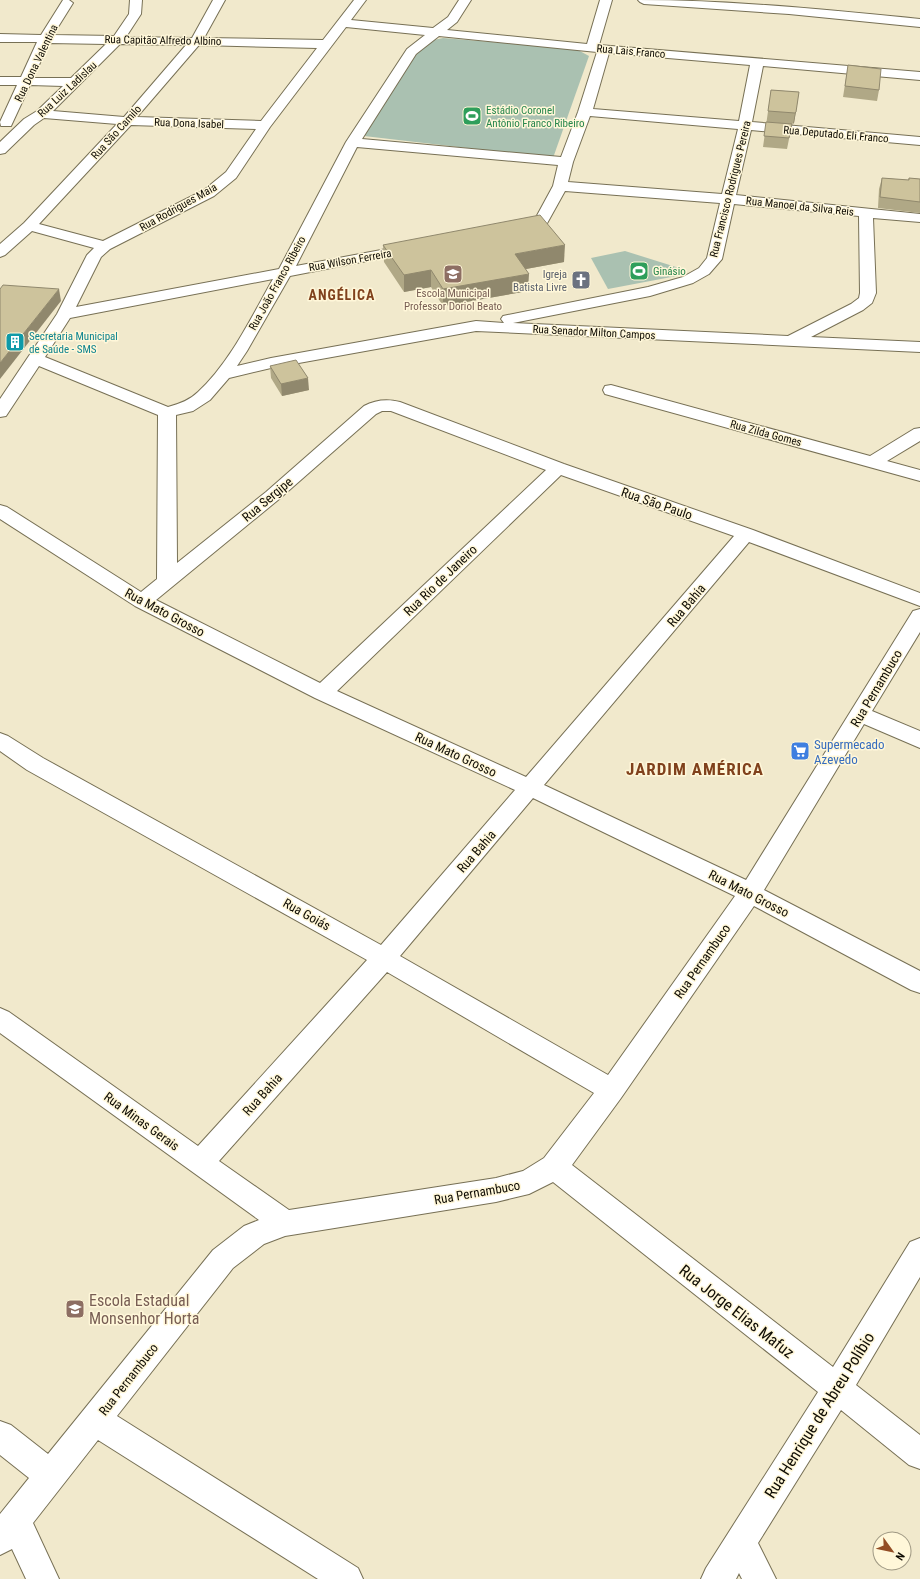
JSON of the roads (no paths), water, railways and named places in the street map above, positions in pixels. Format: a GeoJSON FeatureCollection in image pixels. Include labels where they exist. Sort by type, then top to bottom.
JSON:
{"type":"FeatureCollection","features":[{"type":"Feature","properties":{"kind":"street","name":"Rua Luiz Ladislau"},"geometry":{"type":"LineString","coordinates":[[0,150],[29,122],[42,114],[118,39],[135,14],[136,0]]}},
{"type":"Feature","properties":{"kind":"street","name":"Rua São Camilo"},"geometry":{"type":"LineString","coordinates":[[0,252],[29,226],[127,121],[196,40],[219,0]]}},
{"type":"Feature","properties":{"kind":"street","name":"Rua Rodrigues Maia"},"geometry":{"type":"LineString","coordinates":[[0,412],[65,314],[95,255],[105,246],[209,193],[231,175],[265,125],[360,0]]}},
{"type":"Feature","properties":{"kind":"street","name":"Rua João Franco Ribeiro"},"geometry":{"type":"LineString","coordinates":[[167,412],[187,407],[204,396],[224,374],[285,272],[353,142],[412,52],[453,19],[465,0]]}},
{"type":"Feature","properties":{"kind":"street"},"geometry":{"type":"LineString","coordinates":[[504,232],[540,224],[560,186],[566,162],[585,112],[606,0]]}},
{"type":"Feature","properties":{"kind":"street"},"geometry":{"type":"LineString","coordinates":[[644,0],[788,10],[920,23]]}},
{"type":"Feature","properties":{"kind":"street"},"geometry":{"type":"LineString","coordinates":[[779,0],[788,10]]}},
{"type":"Feature","properties":{"kind":"street","name":"Rua Dona Valentina"},"geometry":{"type":"LineString","coordinates":[[3,124],[45,39],[67,4]]}},
{"type":"Feature","properties":{"kind":"street","name":"Rua Lais Franco"},"geometry":{"type":"LineString","coordinates":[[343,23],[598,49],[920,76]]}},
{"type":"Feature","properties":{"kind":"street","name":"Rua Capitão Alfredo Albino"},"geometry":{"type":"LineString","coordinates":[[0,38],[196,40],[326,44]]}},
{"type":"Feature","properties":{"kind":"street","name":"Rua Francisco Rodrigues Pereira"},"geometry":{"type":"LineString","coordinates":[[476,326],[650,291],[688,280],[704,271],[714,259],[746,126],[757,62]]}},
{"type":"Feature","properties":{"kind":"street"},"geometry":{"type":"LineString","coordinates":[[0,81],[76,82]]}},
{"type":"Feature","properties":{"kind":"street","name":"Rua Deputado Eli Franco"},"geometry":{"type":"LineString","coordinates":[[585,112],[920,141]]}},
{"type":"Feature","properties":{"kind":"street","name":"Rua Dona Isabel"},"geometry":{"type":"LineString","coordinates":[[42,114],[127,121],[265,125]]}},
{"type":"Feature","properties":{"kind":"street"},"geometry":{"type":"LineString","coordinates":[[3,124],[29,122]]}},
{"type":"Feature","properties":{"kind":"street"},"geometry":{"type":"LineString","coordinates":[[353,142],[566,162]]}},
{"type":"Feature","properties":{"kind":"street","name":"Rua Manoel da Silva Reis"},"geometry":{"type":"LineString","coordinates":[[560,186],[729,199],[920,218]]}},
{"type":"Feature","properties":{"kind":"street"},"geometry":{"type":"LineString","coordinates":[[790,342],[857,307],[866,300],[868,293],[866,213]]}},
{"type":"Feature","properties":{"kind":"street"},"geometry":{"type":"LineString","coordinates":[[29,226],[105,246]]}},
{"type":"Feature","properties":{"kind":"street","name":"Rua Wilson Ferreira"},"geometry":{"type":"LineString","coordinates":[[65,314],[426,246]]}},
{"type":"Feature","properties":{"kind":"street","name":"Rua Senador Milton Campos"},"geometry":{"type":"LineString","coordinates":[[224,374],[271,363],[476,326],[920,347]]}},
{"type":"Feature","properties":{"kind":"street"},"geometry":{"type":"LineString","coordinates":[[239,351],[271,363]]}},
{"type":"Feature","properties":{"kind":"street"},"geometry":{"type":"LineString","coordinates":[[36,359],[167,412],[167,580]]}},
{"type":"Feature","properties":{"kind":"street","name":"Rua Zilda Gomes"},"geometry":{"type":"LineString","coordinates":[[611,390],[920,476]]}},
{"type":"Feature","properties":{"kind":"street","name":"Rua Sergipe"},"geometry":{"type":"LineString","coordinates":[[142,602],[167,580],[272,496],[370,410],[377,406],[394,406]]}},
{"type":"Feature","properties":{"kind":"street","name":"Rua São Paulo"},"geometry":{"type":"LineString","coordinates":[[394,406],[558,468],[746,534],[920,600]]}},
{"type":"Feature","properties":{"kind":"street"},"geometry":{"type":"LineString","coordinates":[[873,462],[920,433]]}},
{"type":"Feature","properties":{"kind":"street","name":"Rua Rio de Janeiro"},"geometry":{"type":"LineString","coordinates":[[322,692],[558,468]]}},
{"type":"Feature","properties":{"kind":"street","name":"Rua Mato Grosso"},"geometry":{"type":"LineString","coordinates":[[0,511],[142,602],[322,692],[530,788],[750,893],[920,983]]}},
{"type":"Feature","properties":{"kind":"street","name":"Rua Bahia"},"geometry":{"type":"LineString","coordinates":[[200,1163],[384,958],[746,534]]}},
{"type":"Feature","properties":{"kind":"street","name":"Rua Pernambuco"},"geometry":{"type":"LineString","coordinates":[[7,1529],[223,1259],[254,1235],[285,1223],[496,1190],[529,1182],[554,1167],[612,1090],[750,893],[920,616]]}},
{"type":"Feature","properties":{"kind":"street"},"geometry":{"type":"LineString","coordinates":[[860,714],[920,740]]}},
{"type":"Feature","properties":{"kind":"street","name":"Rua Goiás"},"geometry":{"type":"LineString","coordinates":[[0,741],[35,764],[384,958],[612,1090]]}},
{"type":"Feature","properties":{"kind":"street","name":"Rua Minas Gerais"},"geometry":{"type":"LineString","coordinates":[[0,1019],[285,1223]]}},
{"type":"Feature","properties":{"kind":"street","name":"Rua Jorge Elias Mafuz"},"geometry":{"type":"LineString","coordinates":[[554,1167],[920,1454]]}},
{"type":"Feature","properties":{"kind":"street","name":"Rua Henrique de Abreu Políbio"},"geometry":{"type":"LineString","coordinates":[[717,1579],[837,1389],[920,1251]]}},
{"type":"Feature","properties":{"kind":"street"},"geometry":{"type":"LineString","coordinates":[[95,1420],[347,1579]]}},
{"type":"Feature","properties":{"kind":"street"},"geometry":{"type":"LineString","coordinates":[[0,1436],[50,1474]]}},
{"type":"Feature","properties":{"kind":"street"},"geometry":{"type":"LineString","coordinates":[[7,1529],[43,1579]]}},
{"type":"Feature","properties":{"kind":"street"},"geometry":{"type":"LineString","coordinates":[[740,1542],[760,1579]]}},
{"type":"Feature","properties":{"kind":"place","name":"Estádio Coronel Antônio Franco Ribeiro"},"geometry":{"type":"Point","coordinates":[472,116]}},
{"type":"Feature","properties":{"kind":"place","name":"Ginásio"},"geometry":{"type":"Point","coordinates":[639,271]}},
{"type":"Feature","properties":{"kind":"place","name":"Escola Municipal Professor Doriol Beato"},"geometry":{"type":"Point","coordinates":[453,274]}},
{"type":"Feature","properties":{"kind":"place","name":"Igreja Batista Livre"},"geometry":{"type":"Point","coordinates":[581,280]}},
{"type":"Feature","properties":{"kind":"place","name":"Secretaria Municipal de Saúde - SMS"},"geometry":{"type":"Point","coordinates":[15,342]}},
{"type":"Feature","properties":{"kind":"place","name":"Supermecado Azevedo"},"geometry":{"type":"Point","coordinates":[800,751]}},
{"type":"Feature","properties":{"kind":"place","name":"Escola Estadual Monsenhor Horta"},"geometry":{"type":"Point","coordinates":[75,1309]}},
{"type":"Feature","properties":{"kind":"district","name":"ANGÉLICA"},"geometry":{"type":"Point","coordinates":[342,295]}},
{"type":"Feature","properties":{"kind":"district","name":"JARDIM AMÉRICA"},"geometry":{"type":"Point","coordinates":[695,769]}}]}
